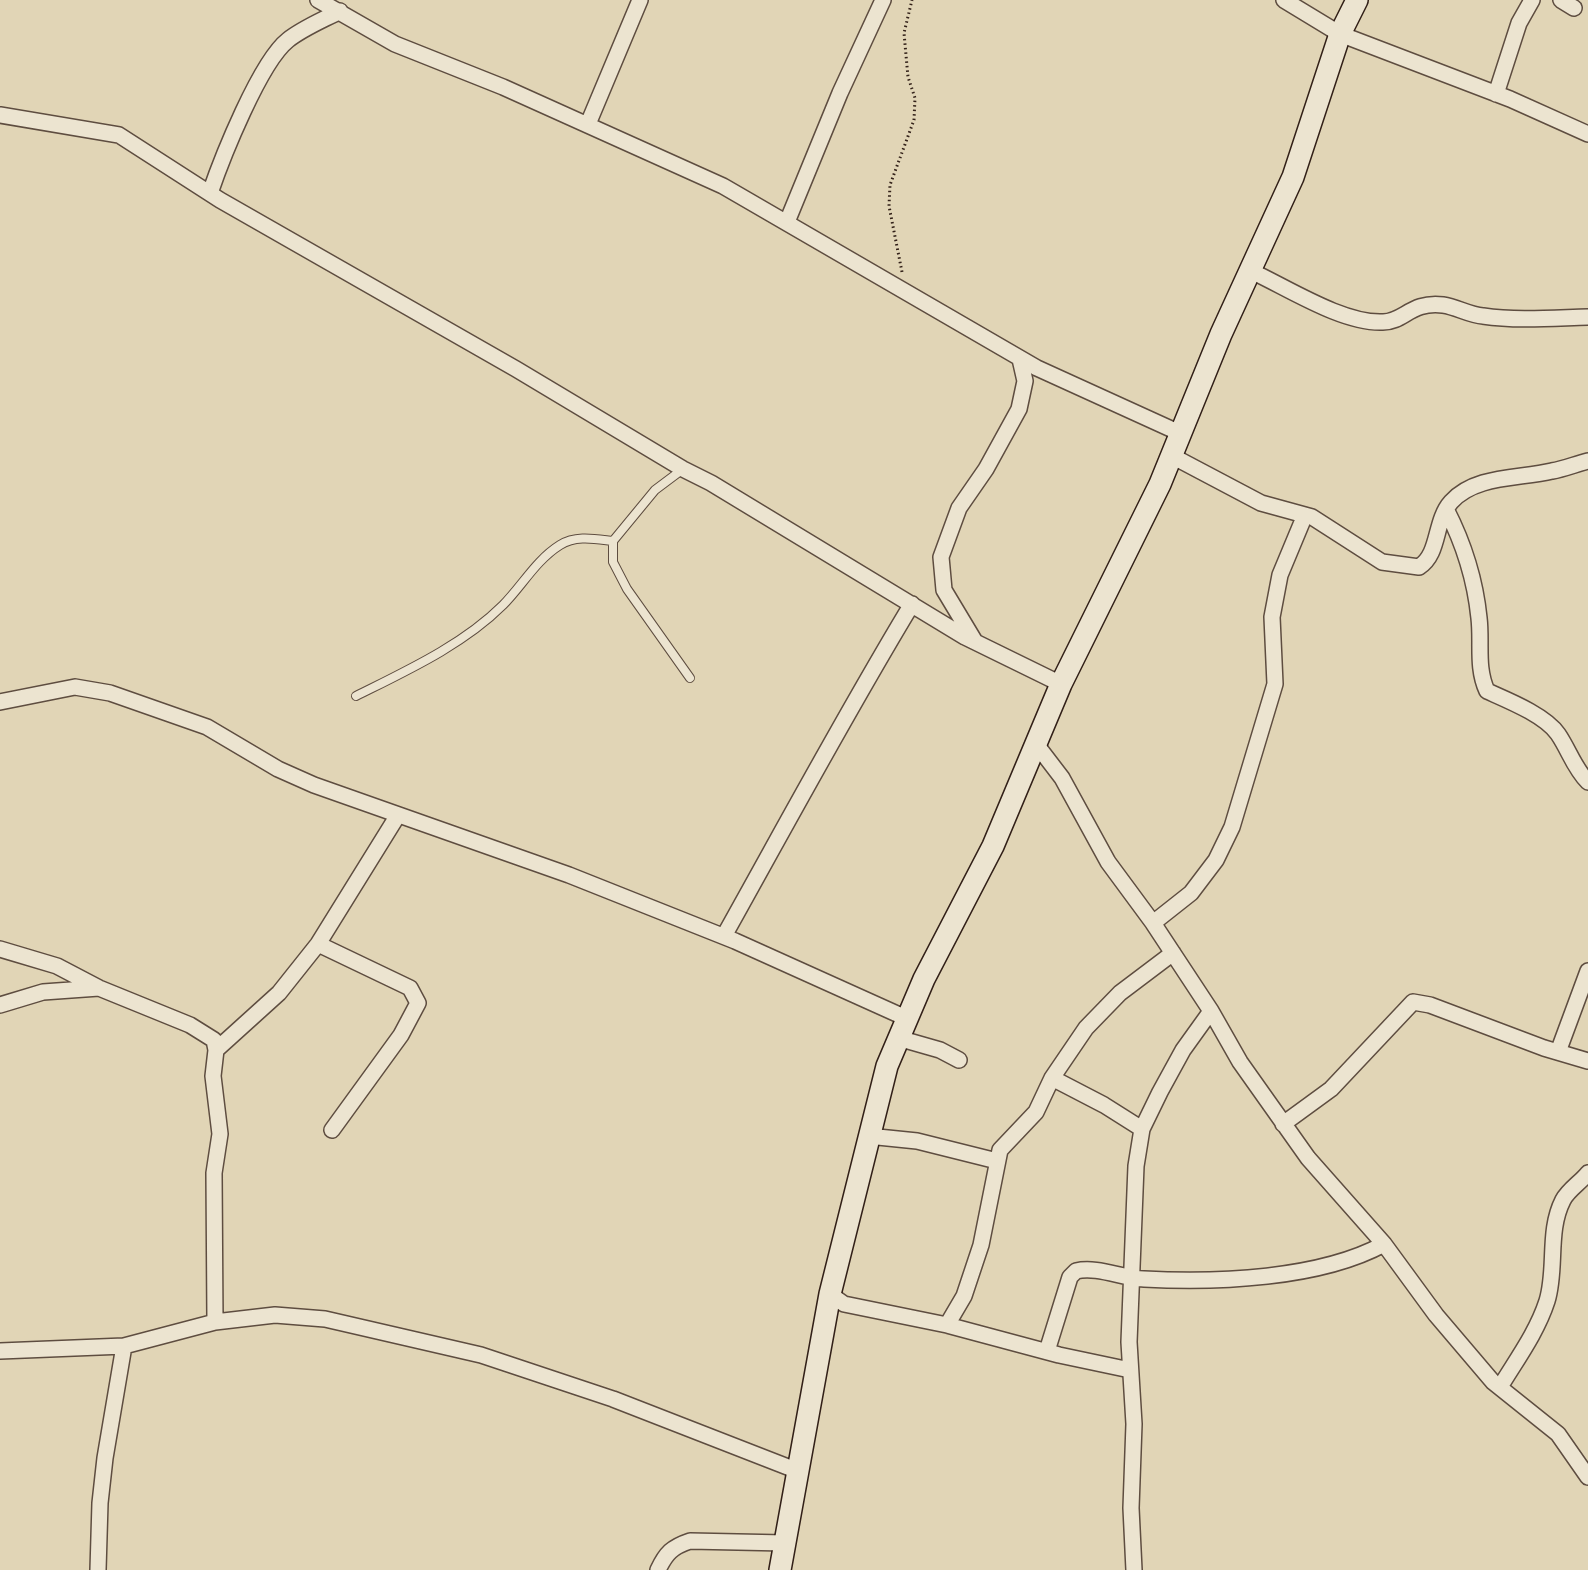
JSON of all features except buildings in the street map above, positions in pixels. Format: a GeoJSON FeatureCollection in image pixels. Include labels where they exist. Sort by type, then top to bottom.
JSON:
{"type":"FeatureCollection","features":[{"type":"Feature","properties":{"kind":"street"},"geometry":{"type":"LineString","coordinates":[[318,0],[336,6],[395,44],[588,124],[714,181],[1020,359],[1182,434]]}},
{"type":"Feature","properties":{"kind":"street"},"geometry":{"type":"LineString","coordinates":[[588,124],[640,0]]}},
{"type":"Feature","properties":{"kind":"street"},"geometry":{"type":"LineString","coordinates":[[787,222],[840,93],[883,0]]}},
{"type":"Feature","properties":{"kind":"street"},"geometry":{"type":"LineString","coordinates":[[1284,0],[1340,34],[1496,94],[1588,134]]}},
{"type":"Feature","properties":{"kind":"street"},"geometry":{"type":"LineString","coordinates":[[780,1570],[830,1294],[887,1066],[906,1018],[957,911],[993,846],[1061,684],[1182,434],[1221,334],[1302,156],[1340,34],[1357,0]]}},
{"type":"Feature","properties":{"kind":"street"},"geometry":{"type":"LineString","coordinates":[[1496,94],[1519,23],[1532,0]]}},
{"type":"Feature","properties":{"kind":"street"},"geometry":{"type":"LineString","coordinates":[[210,193],[226,147],[270,62],[286,41],[336,6]]}},
{"type":"Feature","properties":{"kind":"street"},"geometry":{"type":"LineString","coordinates":[[0,115],[119,135],[210,193],[516,369],[683,469],[711,483],[975,642],[1061,684]]}},
{"type":"Feature","properties":{"kind":"street"},"geometry":{"type":"LineString","coordinates":[[1251,271],[1320,304],[1370,321],[1392,321],[1414,307],[1426,305],[1443,305],[1480,316],[1588,317]]}},
{"type":"Feature","properties":{"kind":"street"},"geometry":{"type":"LineString","coordinates":[[975,642],[944,590],[941,556],[959,508],[986,469],[1019,409],[1025,381],[1020,359]]}},
{"type":"Feature","properties":{"kind":"street"},"geometry":{"type":"LineString","coordinates":[[1172,456],[1261,503],[1305,515],[1382,562],[1419,567],[1428,562],[1446,509],[1465,490],[1487,482],[1552,471],[1588,461]]}},
{"type":"Feature","properties":{"kind":"street"},"geometry":{"type":"LineString","coordinates":[[1446,509],[1466,549],[1475,586],[1480,620],[1480,677],[1487,691],[1507,699],[1557,732],[1572,761],[1588,782]]}},
{"type":"Feature","properties":{"kind":"street"},"geometry":{"type":"LineString","coordinates":[[1153,923],[1191,894],[1216,860],[1232,827],[1275,684],[1272,617],[1280,575],[1305,515]]}},
{"type":"Feature","properties":{"kind":"street"},"geometry":{"type":"LineString","coordinates":[[724,936],[827,754],[861,687],[912,604]]}},
{"type":"Feature","properties":{"kind":"street"},"geometry":{"type":"LineString","coordinates":[[0,702],[75,687],[110,693],[207,727],[278,769],[398,815],[569,875],[724,936],[906,1018]]}},
{"type":"Feature","properties":{"kind":"street"},"geometry":{"type":"LineString","coordinates":[[1036,744],[1062,778],[1108,862],[1153,923],[1211,1011],[1240,1062],[1308,1158],[1383,1244],[1436,1315],[1500,1387],[1558,1434],[1588,1477]]}},
{"type":"Feature","properties":{"kind":"street"},"geometry":{"type":"LineString","coordinates":[[216,1050],[279,993],[318,944],[398,815]]}},
{"type":"Feature","properties":{"kind":"street"},"geometry":{"type":"LineString","coordinates":[[318,944],[410,988],[418,1004],[401,1035],[332,1130]]}},
{"type":"Feature","properties":{"kind":"street"},"geometry":{"type":"LineString","coordinates":[[0,949],[57,966],[99,988],[190,1025],[210,1036],[216,1044],[213,1076],[219,1134],[214,1173],[214,1322]]}},
{"type":"Feature","properties":{"kind":"street"},"geometry":{"type":"LineString","coordinates":[[947,1325],[964,1296],[974,1268],[989,1207],[997,1161],[1007,1142],[1036,1112],[1052,1078],[1086,1028],[1114,1000],[1173,953]]}},
{"type":"Feature","properties":{"kind":"street"},"geometry":{"type":"LineString","coordinates":[[1558,1052],[1588,971]]}},
{"type":"Feature","properties":{"kind":"street"},"geometry":{"type":"LineString","coordinates":[[0,1005],[43,992],[99,988]]}},
{"type":"Feature","properties":{"kind":"street"},"geometry":{"type":"LineString","coordinates":[[1284,1124],[1331,1089],[1413,1002],[1430,1005],[1558,1052],[1588,1060]]}},
{"type":"Feature","properties":{"kind":"street"},"geometry":{"type":"LineString","coordinates":[[1134,1570],[1131,1508],[1134,1424],[1130,1370],[1136,1166],[1143,1129],[1183,1050],[1211,1011]]}},
{"type":"Feature","properties":{"kind":"street"},"geometry":{"type":"LineString","coordinates":[[898,1038],[940,1050],[959,1060]]}},
{"type":"Feature","properties":{"kind":"street"},"geometry":{"type":"LineString","coordinates":[[1052,1078],[1104,1105],[1143,1129]]}},
{"type":"Feature","properties":{"kind":"street"},"geometry":{"type":"LineString","coordinates":[[868,1137],[926,1143],[997,1161]]}},
{"type":"Feature","properties":{"kind":"street"},"geometry":{"type":"LineString","coordinates":[[1500,1387],[1539,1324],[1552,1275],[1553,1237],[1563,1199],[1588,1173]]}},
{"type":"Feature","properties":{"kind":"street"},"geometry":{"type":"LineString","coordinates":[[1047,1352],[1070,1278],[1076,1271],[1092,1270],[1131,1278],[1220,1278],[1318,1268],[1359,1257],[1383,1244]]}},
{"type":"Feature","properties":{"kind":"street"},"geometry":{"type":"LineString","coordinates":[[830,1294],[844,1304],[947,1325],[1047,1352],[1130,1370]]}},
{"type":"Feature","properties":{"kind":"street"},"geometry":{"type":"LineString","coordinates":[[0,1351],[124,1346],[214,1322],[275,1315],[325,1319],[460,1349],[613,1399],[798,1471]]}},
{"type":"Feature","properties":{"kind":"street"},"geometry":{"type":"LineString","coordinates":[[98,1570],[103,1469],[124,1346]]}},
{"type":"Feature","properties":{"kind":"street"},"geometry":{"type":"LineString","coordinates":[[658,1570],[665,1554],[676,1545],[690,1541],[785,1543]]}},
{"type":"Feature","properties":{"kind":"lane"},"geometry":{"type":"LineString","coordinates":[[683,469],[656,490],[613,541],[613,562],[627,590],[690,678]]}},
{"type":"Feature","properties":{"kind":"lane"},"geometry":{"type":"LineString","coordinates":[[356,696],[460,639],[481,624],[503,605],[541,560],[559,545],[581,538],[613,541]]}},
{"type":"Feature","properties":{"kind":"path"},"geometry":{"type":"LineString","coordinates":[[908,294],[889,206],[890,185],[914,120],[915,98],[908,77],[904,33],[912,0]]}}]}
